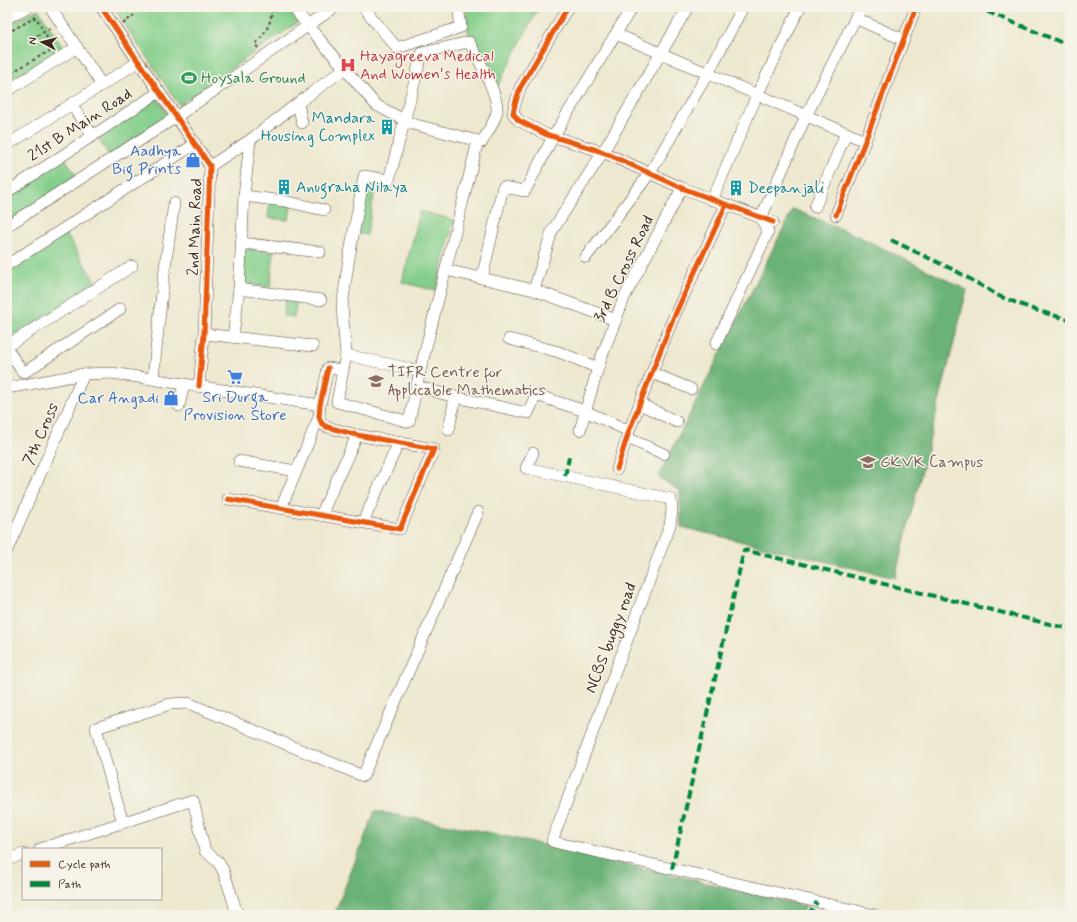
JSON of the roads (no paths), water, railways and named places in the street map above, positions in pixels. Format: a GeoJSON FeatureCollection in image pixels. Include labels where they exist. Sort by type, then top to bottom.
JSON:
{"type":"FeatureCollection","features":[{"type":"Feature","properties":{"kind":"street"},"geometry":{"type":"LineString","coordinates":[[7,18],[28,7]]}},
{"type":"Feature","properties":{"kind":"street"},"geometry":{"type":"LineString","coordinates":[[50,7],[102,85]]}},
{"type":"Feature","properties":{"kind":"street","name":"2nd Main Road"},"geometry":{"type":"LineString","coordinates":[[101,7],[210,166],[204,334],[199,386]]}},
{"type":"Feature","properties":{"kind":"street"},"geometry":{"type":"LineString","coordinates":[[294,7],[308,26],[376,106],[404,120],[416,125],[482,142],[497,110],[490,84],[481,63],[469,42],[422,53],[404,120],[389,180],[364,176],[349,258],[342,307],[346,355],[337,402],[409,422],[420,371],[478,141]]}},
{"type":"Feature","properties":{"kind":"street"},"geometry":{"type":"LineString","coordinates":[[7,226],[176,117],[335,7]]}},
{"type":"Feature","properties":{"kind":"street"},"geometry":{"type":"LineString","coordinates":[[363,7],[397,48],[461,27],[458,7]]}},
{"type":"Feature","properties":{"kind":"street"},"geometry":{"type":"LineString","coordinates":[[568,7],[520,88],[514,104],[513,113],[518,120],[545,134],[603,152],[682,188],[773,222]]}},
{"type":"Feature","properties":{"kind":"street"},"geometry":{"type":"LineString","coordinates":[[482,278],[502,186],[525,191],[554,137],[632,7]]}},
{"type":"Feature","properties":{"kind":"street"},"geometry":{"type":"LineString","coordinates":[[534,290],[552,231],[603,152],[688,7]]}},
{"type":"Feature","properties":{"kind":"street"},"geometry":{"type":"LineString","coordinates":[[586,257],[650,173],[708,73],[743,7]]}},
{"type":"Feature","properties":{"kind":"street"},"geometry":{"type":"LineString","coordinates":[[712,200],[757,95],[800,7]]}},
{"type":"Feature","properties":{"kind":"street"},"geometry":{"type":"LineString","coordinates":[[761,218],[806,116],[861,7]]}},
{"type":"Feature","properties":{"kind":"street"},"geometry":{"type":"LineString","coordinates":[[836,215],[866,141],[916,7]]}},
{"type":"Feature","properties":{"kind":"street"},"geometry":{"type":"LineString","coordinates":[[855,18],[904,40]]}},
{"type":"Feature","properties":{"kind":"street"},"geometry":{"type":"LineString","coordinates":[[616,34],[866,141]]}},
{"type":"Feature","properties":{"kind":"street"},"geometry":{"type":"LineString","coordinates":[[7,91],[77,47]]}},
{"type":"Feature","properties":{"kind":"street"},"geometry":{"type":"LineString","coordinates":[[7,145],[138,62]]}},
{"type":"Feature","properties":{"kind":"street"},"geometry":{"type":"LineString","coordinates":[[210,166],[250,140],[344,69]]}},
{"type":"Feature","properties":{"kind":"street","name":"21st B Main Road"},"geometry":{"type":"LineString","coordinates":[[7,192],[159,92]]}},
{"type":"Feature","properties":{"kind":"street"},"geometry":{"type":"LineString","coordinates":[[71,104],[93,136]]}},
{"type":"Feature","properties":{"kind":"street"},"geometry":{"type":"LineString","coordinates":[[298,104],[302,123]]}},
{"type":"Feature","properties":{"kind":"street"},"geometry":{"type":"LineString","coordinates":[[815,207],[846,133]]}},
{"type":"Feature","properties":{"kind":"street"},"geometry":{"type":"LineString","coordinates":[[234,337],[239,290],[244,196],[250,140]]}},
{"type":"Feature","properties":{"kind":"street"},"geometry":{"type":"LineString","coordinates":[[7,265],[195,144]]}},
{"type":"Feature","properties":{"kind":"street","name":"3rd B Cross Road"},"geometry":{"type":"LineString","coordinates":[[580,430],[598,368],[624,298],[682,188]]}},
{"type":"Feature","properties":{"kind":"street"},"geometry":{"type":"LineString","coordinates":[[244,196],[284,201],[324,210]]}},
{"type":"Feature","properties":{"kind":"street"},"geometry":{"type":"LineString","coordinates":[[153,379],[163,282],[174,203]]}},
{"type":"Feature","properties":{"kind":"street"},"geometry":{"type":"LineString","coordinates":[[617,469],[628,435],[672,321],[726,205]]}},
{"type":"Feature","properties":{"kind":"street"},"geometry":{"type":"LineString","coordinates":[[716,344],[768,232],[761,218]]}},
{"type":"Feature","properties":{"kind":"street"},"geometry":{"type":"LineString","coordinates":[[242,243],[320,252]]}},
{"type":"Feature","properties":{"kind":"street"},"geometry":{"type":"LineString","coordinates":[[7,346],[132,266]]}},
{"type":"Feature","properties":{"kind":"street"},"geometry":{"type":"LineString","coordinates":[[450,271],[534,290],[616,320]]}},
{"type":"Feature","properties":{"kind":"street"},"geometry":{"type":"LineString","coordinates":[[239,290],[321,300]]}},
{"type":"Feature","properties":{"kind":"street"},"geometry":{"type":"LineString","coordinates":[[7,350],[22,371],[25,372],[120,309]]}},
{"type":"Feature","properties":{"kind":"street"},"geometry":{"type":"LineString","coordinates":[[204,334],[313,346]]}},
{"type":"Feature","properties":{"kind":"street"},"geometry":{"type":"LineString","coordinates":[[509,339],[559,352],[598,368]]}},
{"type":"Feature","properties":{"kind":"street"},"geometry":{"type":"LineString","coordinates":[[346,355],[420,371]]}},
{"type":"Feature","properties":{"kind":"street"},"geometry":{"type":"LineString","coordinates":[[281,508],[319,417],[328,368],[343,370]]}},
{"type":"Feature","properties":{"kind":"street"},"geometry":{"type":"LineString","coordinates":[[8,391],[84,374],[112,372],[320,405]]}},
{"type":"Feature","properties":{"kind":"street"},"geometry":{"type":"LineString","coordinates":[[652,373],[691,389]]}},
{"type":"Feature","properties":{"kind":"street","name":"7th Cross"},"geometry":{"type":"LineString","coordinates":[[7,550],[84,374]]}},
{"type":"Feature","properties":{"kind":"street"},"geometry":{"type":"LineString","coordinates":[[179,406],[184,384]]}},
{"type":"Feature","properties":{"kind":"street"},"geometry":{"type":"LineString","coordinates":[[423,388],[455,397],[528,413],[536,395],[585,412],[664,454]]}},
{"type":"Feature","properties":{"kind":"street"},"geometry":{"type":"LineString","coordinates":[[449,430],[455,397]]}},
{"type":"Feature","properties":{"kind":"street"},"geometry":{"type":"LineString","coordinates":[[640,404],[678,422]]}},
{"type":"Feature","properties":{"kind":"street"},"geometry":{"type":"LineString","coordinates":[[228,499],[400,529],[434,449],[357,435],[327,427],[322,424],[319,417]]}},
{"type":"Feature","properties":{"kind":"street"},"geometry":{"type":"LineString","coordinates":[[321,515],[357,435]]}},
{"type":"Feature","properties":{"kind":"street"},"geometry":{"type":"LineString","coordinates":[[363,522],[399,442]]}},
{"type":"Feature","properties":{"kind":"street","name":"NCBS buggy road"},"geometry":{"type":"LineString","coordinates":[[533,453],[526,468],[671,500],[672,510],[670,525],[552,841],[875,915]]}},
{"type":"Feature","properties":{"kind":"street"},"geometry":{"type":"LineString","coordinates":[[239,461],[296,471]]}},
{"type":"Feature","properties":{"kind":"street"},"geometry":{"type":"LineString","coordinates":[[123,823],[96,728],[170,704],[188,703],[363,776],[478,512]]}},
{"type":"Feature","properties":{"kind":"street"},"geometry":{"type":"LineString","coordinates":[[43,848],[193,800],[205,851],[218,862],[223,870],[237,915]]}},
{"type":"Feature","properties":{"kind":"street"},"geometry":{"type":"LineString","coordinates":[[7,860],[22,854]]}},
{"type":"Feature","properties":{"kind":"place","name":"Hayagreeva Medical And Women's Health"},"geometry":{"type":"Point","coordinates":[348,65]}},
{"type":"Feature","properties":{"kind":"place","name":"Hoysala Ground"},"geometry":{"type":"Point","coordinates":[189,78]}},
{"type":"Feature","properties":{"kind":"place","name":"Mandara Housing Complex"},"geometry":{"type":"Point","coordinates":[387,127]}},
{"type":"Feature","properties":{"kind":"place","name":"Aadhya Big Prints"},"geometry":{"type":"Point","coordinates":[193,160]}},
{"type":"Feature","properties":{"kind":"place","name":"Anugraha Nilaya"},"geometry":{"type":"Point","coordinates":[284,187]}},
{"type":"Feature","properties":{"kind":"place","name":"Deepanjali"},"geometry":{"type":"Point","coordinates":[736,188]}},
{"type":"Feature","properties":{"kind":"place","name":"Sri Durga Provision Store"},"geometry":{"type":"Point","coordinates":[235,377]}},
{"type":"Feature","properties":{"kind":"place","name":"TIFR Centre for Applicable Mathematics"},"geometry":{"type":"Point","coordinates":[376,381]}},
{"type":"Feature","properties":{"kind":"place","name":"Car Angadi"},"geometry":{"type":"Point","coordinates":[171,398]}},
{"type":"Feature","properties":{"kind":"place","name":"GKVK Campus"},"geometry":{"type":"Point","coordinates":[868,462]}}]}
